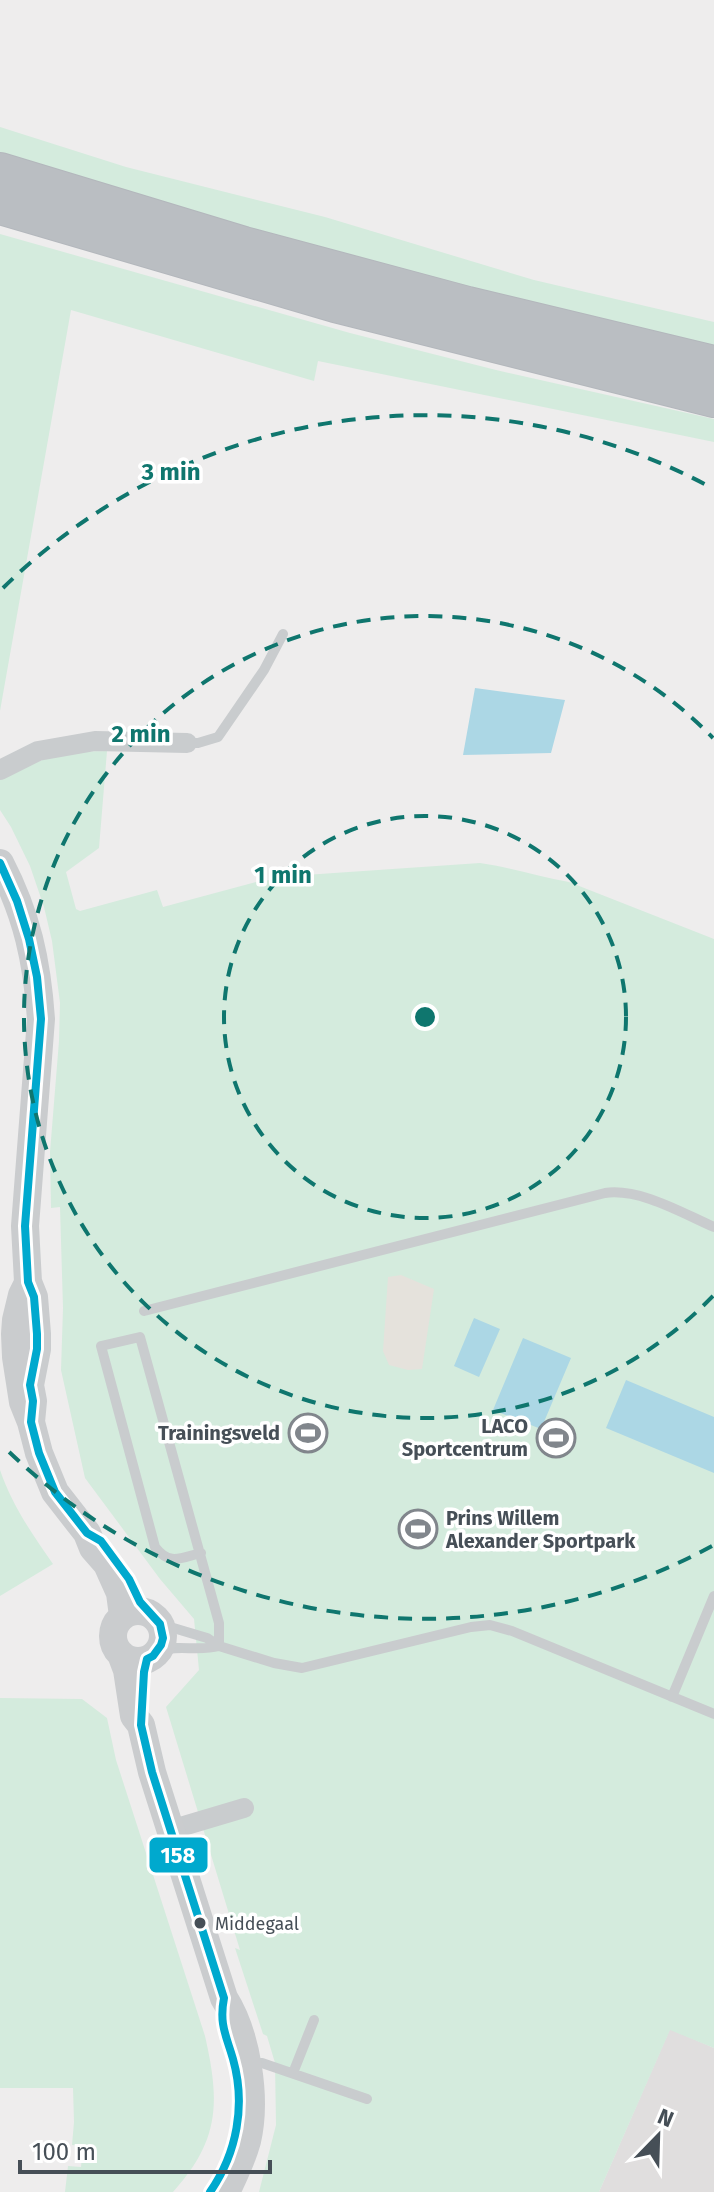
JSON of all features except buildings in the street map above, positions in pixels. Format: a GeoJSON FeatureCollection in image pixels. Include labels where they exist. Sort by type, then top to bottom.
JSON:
{"type":"FeatureCollection","features":[{"type":"Feature","properties":{"kind":"highway"},"geometry":{"type":"LineString","coordinates":[[0,171],[244,245],[468,305],[714,364]]}},
{"type":"Feature","properties":{"kind":"highway"},"geometry":{"type":"LineString","coordinates":[[0,206],[335,304],[714,399]]}},
{"type":"Feature","properties":{"kind":"street"},"geometry":{"type":"LineString","coordinates":[[0,770],[38,751],[95,741],[187,743]]}},
{"type":"Feature","properties":{"kind":"street"},"geometry":{"type":"LineString","coordinates":[[0,863],[29,932],[41,1008],[25,1226],[28,1282],[34,1297],[37,1334],[30,1385],[33,1401],[31,1422],[39,1453],[55,1492],[107,1564],[123,1606],[143,1636],[127,1670],[134,1716],[141,1725],[152,1772],[224,1998],[234,2014],[251,2114],[247,2140],[237,2170],[218,2190]]}},
{"type":"Feature","properties":{"kind":"street"},"geometry":{"type":"LineString","coordinates":[[170,1830],[244,1808]]}},
{"type":"Feature","properties":{"kind":"lane"},"geometry":{"type":"LineString","coordinates":[[187,743],[218,737],[264,670],[283,634]]}},
{"type":"Feature","properties":{"kind":"lane"},"geometry":{"type":"LineString","coordinates":[[144,1311],[605,1193],[621,1191],[636,1194],[714,1227]]}},
{"type":"Feature","properties":{"kind":"lane"},"geometry":{"type":"LineString","coordinates":[[201,1553],[173,1560],[163,1558],[155,1547],[101,1346],[140,1337],[201,1553],[219,1623],[219,1646]]}},
{"type":"Feature","properties":{"kind":"lane"},"geometry":{"type":"LineString","coordinates":[[672,1697],[714,1596]]}},
{"type":"Feature","properties":{"kind":"lane"},"geometry":{"type":"LineString","coordinates":[[143,1636],[207,1638],[219,1646],[302,1668],[490,1625],[512,1631],[714,1714]]}},
{"type":"Feature","properties":{"kind":"lane"},"geometry":{"type":"LineString","coordinates":[[143,1636],[170,1647],[205,1650],[219,1646]]}},
{"type":"Feature","properties":{"kind":"lane"},"geometry":{"type":"LineString","coordinates":[[293,2073],[314,2020]]}},
{"type":"Feature","properties":{"kind":"lane"},"geometry":{"type":"LineString","coordinates":[[241,2065],[262,2063],[367,2099]]}},
{"type":"Feature","properties":{"kind":"shaded area"},"geometry":{"type":"Polygon","coordinates":[[[670,2029],[714,2048],[714,2192],[599,2192],[670,2029]]]}},
{"type":"Feature","properties":{"kind":"green space"},"geometry":{"type":"Polygon","coordinates":[[[0,127],[126,167],[325,217],[534,280],[714,322],[714,346],[237,227],[0,153],[0,127]]]}},
{"type":"Feature","properties":{"kind":"green space"},"geometry":{"type":"Polygon","coordinates":[[[0,234],[350,333],[496,370],[714,419],[714,442],[318,361],[314,381],[71,310],[0,711],[0,234]]]}},
{"type":"Feature","properties":{"kind":"green space","name":"Prins Willem Alexander Sportpark"},"geometry":{"type":"Polygon","coordinates":[[[107,751],[99,848],[66,872],[76,909],[80,911],[157,890],[163,907],[256,882],[305,875],[480,863],[569,882],[714,939],[714,2048],[670,2030],[599,2192],[259,2192],[276,2125],[275,2063],[235,1948],[240,1950],[166,1707],[199,1670],[194,1619],[160,1579],[85,1478],[61,1370],[60,1207],[51,1208],[50,1152],[60,1003],[44,907],[30,866],[0,810],[0,778],[61,752],[107,751]]]}},
{"type":"Feature","properties":{"kind":"green space"},"geometry":{"type":"Polygon","coordinates":[[[0,1470],[17,1507],[53,1564],[0,1596],[0,1470]]]}},
{"type":"Feature","properties":{"kind":"green space"},"geometry":{"type":"Polygon","coordinates":[[[0,1698],[82,1699],[107,1718],[116,1760],[205,2036],[213,2081],[214,2101],[208,2137],[200,2155],[173,2192],[65,2192],[68,2166],[81,2167],[83,2146],[72,2145],[73,2088],[0,2088],[0,1698]]]}},
{"type":"Feature","properties":{"kind":"sand"},"geometry":{"type":"Polygon","coordinates":[[[401,1275],[434,1289],[422,1369],[408,1370],[389,1365],[383,1351],[388,1277],[401,1275]]]}},
{"type":"Feature","properties":{"kind":"water"},"geometry":{"type":"Polygon","coordinates":[[[475,688],[565,700],[551,753],[463,755],[475,688]]]}},
{"type":"Feature","properties":{"kind":"water"},"geometry":{"type":"Polygon","coordinates":[[[474,1318],[500,1329],[479,1377],[454,1366],[474,1318]]]}},
{"type":"Feature","properties":{"kind":"water"},"geometry":{"type":"Polygon","coordinates":[[[523,1338],[571,1358],[541,1429],[493,1410],[523,1338]]]}},
{"type":"Feature","properties":{"kind":"water"},"geometry":{"type":"Polygon","coordinates":[[[626,1380],[714,1417],[714,1473],[606,1428],[626,1380]]]}},
{"type":"Feature","properties":{"kind":"transit line","name":"158"},"geometry":{"type":"LineString","coordinates":[[0,863],[29,939],[41,1019],[25,1226],[28,1282],[34,1297],[37,1334],[30,1385],[33,1401],[31,1422],[39,1453],[55,1492],[87,1533],[101,1541],[129,1579],[140,1602],[160,1624],[161,1645],[147,1659],[144,1672],[141,1725],[152,1772],[224,1998],[223,2022],[239,2094],[233,2145],[210,2192]]}},
{"type":"Feature","properties":{"kind":"place","name":"Trainingsveld"},"geometry":{"type":"Point","coordinates":[308,1433]}},
{"type":"Feature","properties":{"kind":"place","name":"LACO Sportcentrum"},"geometry":{"type":"Point","coordinates":[556,1438]}},
{"type":"Feature","properties":{"kind":"place","name":"Prins Willem Alexander Sportpark"},"geometry":{"type":"Point","coordinates":[418,1529]}},
{"type":"Feature","properties":{"kind":"place","name":"Middegaal"},"geometry":{"type":"Point","coordinates":[200,1923]}}]}
